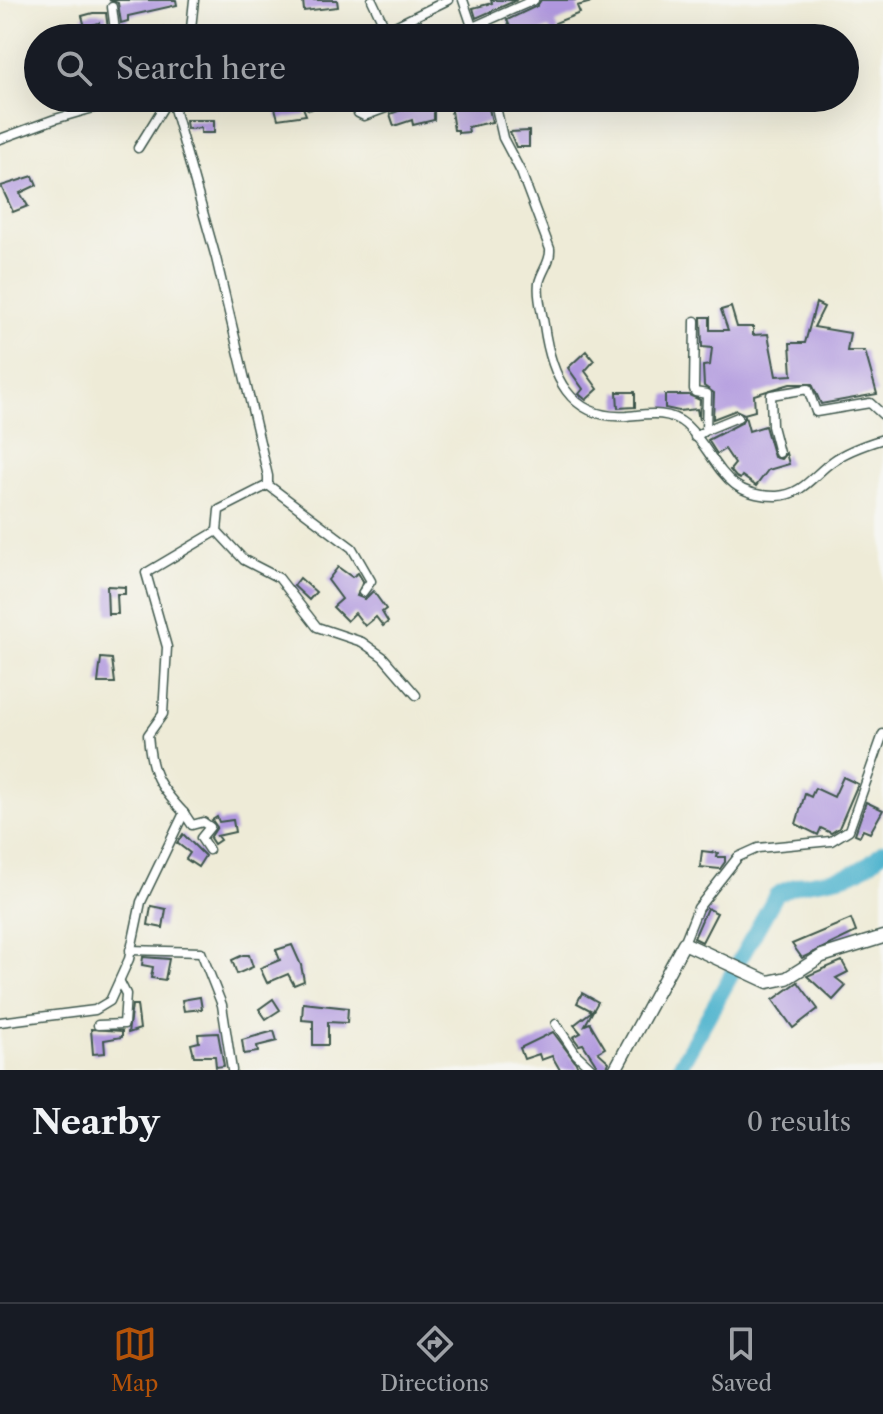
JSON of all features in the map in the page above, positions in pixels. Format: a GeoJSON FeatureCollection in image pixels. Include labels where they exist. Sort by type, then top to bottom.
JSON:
{"type":"FeatureCollection","features":[{"type":"Feature","properties":{"kind":"street"},"geometry":{"type":"LineString","coordinates":[[191,24],[194,0]]}},
{"type":"Feature","properties":{"kind":"street"},"geometry":{"type":"LineString","coordinates":[[372,0],[384,24]]}},
{"type":"Feature","properties":{"kind":"street"},"geometry":{"type":"LineString","coordinates":[[406,24],[448,0]]}},
{"type":"Feature","properties":{"kind":"street"},"geometry":{"type":"LineString","coordinates":[[463,0],[472,24]]}},
{"type":"Feature","properties":{"kind":"street"},"geometry":{"type":"LineString","coordinates":[[480,24],[534,0]]}},
{"type":"Feature","properties":{"kind":"street"},"geometry":{"type":"LineString","coordinates":[[112,7],[114,24]]}},
{"type":"Feature","properties":{"kind":"street"},"geometry":{"type":"LineString","coordinates":[[0,139],[84,112]]}},
{"type":"Feature","properties":{"kind":"street"},"geometry":{"type":"LineString","coordinates":[[138,148],[161,112]]}},
{"type":"Feature","properties":{"kind":"street"},"geometry":{"type":"LineString","coordinates":[[174,112],[220,273],[268,485],[358,555],[371,581],[363,592]]}},
{"type":"Feature","properties":{"kind":"street"},"geometry":{"type":"LineString","coordinates":[[497,112],[503,138],[521,172],[550,249],[550,259],[539,283],[539,298],[547,352],[565,393],[589,411],[615,416],[653,412],[685,425],[731,483],[751,493],[778,496],[806,486],[833,460],[883,439]]}},
{"type":"Feature","properties":{"kind":"street"},"geometry":{"type":"LineString","coordinates":[[695,321],[694,389],[695,392],[707,394],[706,430]]}},
{"type":"Feature","properties":{"kind":"street"},"geometry":{"type":"LineString","coordinates":[[779,453],[772,426],[771,395],[808,389],[816,412],[870,403],[883,415]]}},
{"type":"Feature","properties":{"kind":"street"},"geometry":{"type":"LineString","coordinates":[[695,437],[738,417]]}},
{"type":"Feature","properties":{"kind":"street"},"geometry":{"type":"LineString","coordinates":[[268,485],[219,510],[217,531],[244,560],[279,578],[317,627],[362,642],[383,657],[416,695]]}},
{"type":"Feature","properties":{"kind":"street"},"geometry":{"type":"LineString","coordinates":[[209,850],[201,838],[210,827],[203,822],[192,825],[161,789],[150,759],[148,735],[159,723],[164,706],[167,647],[146,573],[217,531]]}},
{"type":"Feature","properties":{"kind":"street"},"geometry":{"type":"LineString","coordinates":[[615,1070],[684,943],[698,908],[738,857],[758,848],[831,841],[849,830],[883,734]]}},
{"type":"Feature","properties":{"kind":"street"},"geometry":{"type":"LineString","coordinates":[[0,1022],[95,1010],[110,1001],[120,982],[141,902],[184,813]]}},
{"type":"Feature","properties":{"kind":"street"},"geometry":{"type":"LineString","coordinates":[[684,943],[752,975],[777,982],[822,956],[883,937]]}},
{"type":"Feature","properties":{"kind":"street"},"geometry":{"type":"LineString","coordinates":[[130,950],[201,952],[222,1005],[232,1070]]}},
{"type":"Feature","properties":{"kind":"street"},"geometry":{"type":"LineString","coordinates":[[98,1025],[124,1024],[126,994],[120,982]]}},
{"type":"Feature","properties":{"kind":"street"},"geometry":{"type":"LineString","coordinates":[[556,1024],[576,1054],[593,1070]]}},
{"type":"Feature","properties":{"kind":"building"},"geometry":{"type":"Polygon","coordinates":[[[109,0],[176,0],[177,5],[128,16],[128,21],[121,23],[118,3],[109,0]]]}},
{"type":"Feature","properties":{"kind":"building"},"geometry":{"type":"Polygon","coordinates":[[[303,0],[337,0],[338,7],[304,11],[303,0]]]}},
{"type":"Feature","properties":{"kind":"building"},"geometry":{"type":"Polygon","coordinates":[[[491,0],[517,0],[476,18],[473,8],[492,3],[491,0]]]}},
{"type":"Feature","properties":{"kind":"building"},"geometry":{"type":"Polygon","coordinates":[[[541,0],[592,0],[577,6],[580,13],[555,24],[509,24],[507,20],[537,6],[541,0]]]}},
{"type":"Feature","properties":{"kind":"building"},"geometry":{"type":"Polygon","coordinates":[[[106,13],[107,24],[84,24],[82,16],[106,13]]]}},
{"type":"Feature","properties":{"kind":"building"},"geometry":{"type":"Polygon","coordinates":[[[276,112],[305,112],[306,115],[278,119],[276,112]]]}},
{"type":"Feature","properties":{"kind":"building"},"geometry":{"type":"Polygon","coordinates":[[[434,112],[434,120],[413,125],[412,120],[394,126],[390,114],[434,112]]]}},
{"type":"Feature","properties":{"kind":"building"},"geometry":{"type":"Polygon","coordinates":[[[451,112],[490,112],[492,122],[468,127],[469,132],[458,133],[454,130],[451,112]]]}},
{"type":"Feature","properties":{"kind":"building"},"geometry":{"type":"Polygon","coordinates":[[[186,120],[214,120],[214,133],[201,133],[201,128],[187,129],[186,120]]]}},
{"type":"Feature","properties":{"kind":"building"},"geometry":{"type":"Polygon","coordinates":[[[529,131],[529,147],[516,147],[510,132],[529,131]]]}},
{"type":"Feature","properties":{"kind":"building"},"geometry":{"type":"Polygon","coordinates":[[[33,176],[37,185],[20,193],[28,206],[13,212],[1,186],[33,176]]]}},
{"type":"Feature","properties":{"kind":"building"},"geometry":{"type":"Polygon","coordinates":[[[816,303],[824,307],[814,327],[850,333],[847,351],[865,351],[877,394],[821,404],[812,384],[790,384],[754,395],[755,411],[744,414],[736,410],[713,419],[714,393],[704,386],[703,366],[710,365],[712,348],[702,347],[701,317],[710,317],[710,330],[728,330],[721,310],[731,307],[737,327],[753,327],[753,335],[768,334],[776,376],[792,375],[790,343],[805,343],[816,303]]]}},
{"type":"Feature","properties":{"kind":"building"},"geometry":{"type":"Polygon","coordinates":[[[586,351],[594,361],[585,371],[598,389],[586,400],[579,394],[583,389],[568,368],[586,351]]]}},
{"type":"Feature","properties":{"kind":"building"},"geometry":{"type":"Polygon","coordinates":[[[617,392],[635,392],[635,407],[618,408],[617,392]]]}},
{"type":"Feature","properties":{"kind":"building"},"geometry":{"type":"Polygon","coordinates":[[[665,395],[689,395],[700,400],[699,420],[697,409],[679,411],[665,408],[665,395]]]}},
{"type":"Feature","properties":{"kind":"building"},"geometry":{"type":"Polygon","coordinates":[[[745,416],[749,431],[765,426],[774,457],[781,459],[786,453],[789,464],[768,470],[756,486],[742,476],[740,479],[736,477],[730,470],[735,464],[725,449],[717,454],[708,440],[741,423],[745,416]]]}},
{"type":"Feature","properties":{"kind":"building"},"geometry":{"type":"Polygon","coordinates":[[[338,567],[352,577],[358,573],[363,581],[357,596],[365,599],[373,591],[386,609],[382,612],[388,622],[383,626],[376,617],[365,626],[355,613],[347,621],[333,607],[342,599],[328,580],[338,567]]]}},
{"type":"Feature","properties":{"kind":"building"},"geometry":{"type":"Polygon","coordinates":[[[300,578],[316,592],[309,600],[294,586],[300,578]]]}},
{"type":"Feature","properties":{"kind":"building"},"geometry":{"type":"Polygon","coordinates":[[[107,586],[125,587],[125,594],[117,594],[118,614],[108,614],[107,586]]]}},
{"type":"Feature","properties":{"kind":"building"},"geometry":{"type":"Polygon","coordinates":[[[101,658],[112,659],[115,683],[98,683],[101,658]]]}},
{"type":"Feature","properties":{"kind":"building"},"geometry":{"type":"Polygon","coordinates":[[[843,777],[858,784],[839,828],[831,833],[821,828],[818,835],[796,824],[805,794],[811,797],[815,788],[834,797],[843,777]]]}},
{"type":"Feature","properties":{"kind":"building"},"geometry":{"type":"Polygon","coordinates":[[[866,802],[883,810],[870,833],[863,830],[860,836],[855,834],[866,802]]]}},
{"type":"Feature","properties":{"kind":"building"},"geometry":{"type":"Polygon","coordinates":[[[217,817],[219,822],[233,820],[235,832],[217,836],[220,840],[214,844],[210,838],[217,827],[212,820],[217,817]]]}},
{"type":"Feature","properties":{"kind":"building"},"geometry":{"type":"Polygon","coordinates":[[[183,834],[205,856],[198,867],[186,859],[190,853],[177,843],[183,834]]]}},
{"type":"Feature","properties":{"kind":"building"},"geometry":{"type":"Polygon","coordinates":[[[702,851],[718,853],[717,857],[725,857],[725,862],[720,869],[700,867],[702,851]]]}},
{"type":"Feature","properties":{"kind":"building"},"geometry":{"type":"Polygon","coordinates":[[[151,906],[166,909],[163,928],[148,925],[151,906]]]}},
{"type":"Feature","properties":{"kind":"building"},"geometry":{"type":"Polygon","coordinates":[[[707,908],[717,913],[702,942],[694,938],[707,908]]]}},
{"type":"Feature","properties":{"kind":"building"},"geometry":{"type":"Polygon","coordinates":[[[851,919],[856,932],[802,958],[792,944],[851,919]]]}},
{"type":"Feature","properties":{"kind":"building"},"geometry":{"type":"Polygon","coordinates":[[[292,945],[304,981],[294,985],[288,974],[267,983],[260,968],[280,960],[276,950],[292,945]]]}},
{"type":"Feature","properties":{"kind":"building"},"geometry":{"type":"Polygon","coordinates":[[[249,955],[253,967],[237,974],[232,960],[249,955]]]}},
{"type":"Feature","properties":{"kind":"building"},"geometry":{"type":"Polygon","coordinates":[[[143,957],[169,959],[165,980],[151,978],[153,967],[142,965],[143,957]]]}},
{"type":"Feature","properties":{"kind":"building"},"geometry":{"type":"Polygon","coordinates":[[[842,961],[848,972],[836,978],[846,986],[833,1000],[807,976],[842,961]]]}},
{"type":"Feature","properties":{"kind":"building"},"geometry":{"type":"Polygon","coordinates":[[[798,982],[818,1009],[793,1028],[773,1000],[798,982]]]}},
{"type":"Feature","properties":{"kind":"building"},"geometry":{"type":"Polygon","coordinates":[[[582,993],[598,1002],[585,1025],[590,1023],[605,1048],[598,1052],[609,1062],[606,1070],[600,1070],[583,1044],[579,1045],[573,1037],[581,1033],[574,1025],[592,1011],[577,1003],[582,993]]]}},
{"type":"Feature","properties":{"kind":"building"},"geometry":{"type":"Polygon","coordinates":[[[200,997],[202,1009],[184,1011],[182,1000],[200,997]]]}},
{"type":"Feature","properties":{"kind":"building"},"geometry":{"type":"Polygon","coordinates":[[[273,999],[280,1010],[266,1019],[259,1009],[273,999]]]}},
{"type":"Feature","properties":{"kind":"building"},"geometry":{"type":"Polygon","coordinates":[[[303,1003],[348,1008],[347,1023],[328,1022],[328,1045],[313,1045],[313,1021],[302,1020],[303,1003]]]}},
{"type":"Feature","properties":{"kind":"building"},"geometry":{"type":"Polygon","coordinates":[[[132,1005],[137,1005],[140,1029],[128,1033],[132,1005]]]}},
{"type":"Feature","properties":{"kind":"building"},"geometry":{"type":"Polygon","coordinates":[[[91,1029],[122,1031],[122,1037],[104,1040],[105,1053],[93,1054],[91,1029]]]}},
{"type":"Feature","properties":{"kind":"building"},"geometry":{"type":"Polygon","coordinates":[[[274,1031],[277,1041],[257,1046],[258,1052],[244,1054],[242,1040],[274,1031]]]}},
{"type":"Feature","properties":{"kind":"building"},"geometry":{"type":"Polygon","coordinates":[[[553,1032],[579,1070],[560,1070],[552,1056],[541,1060],[539,1054],[524,1059],[520,1048],[553,1032]]]}},
{"type":"Feature","properties":{"kind":"building"},"geometry":{"type":"Polygon","coordinates":[[[218,1033],[224,1066],[216,1067],[215,1056],[194,1056],[191,1044],[199,1042],[198,1034],[218,1033]]]}},
{"type":"Feature","properties":{"kind":"waterway"},"geometry":{"type":"LineString","coordinates":[[678,1070],[776,895],[803,884],[855,872],[883,851]]}}]}
